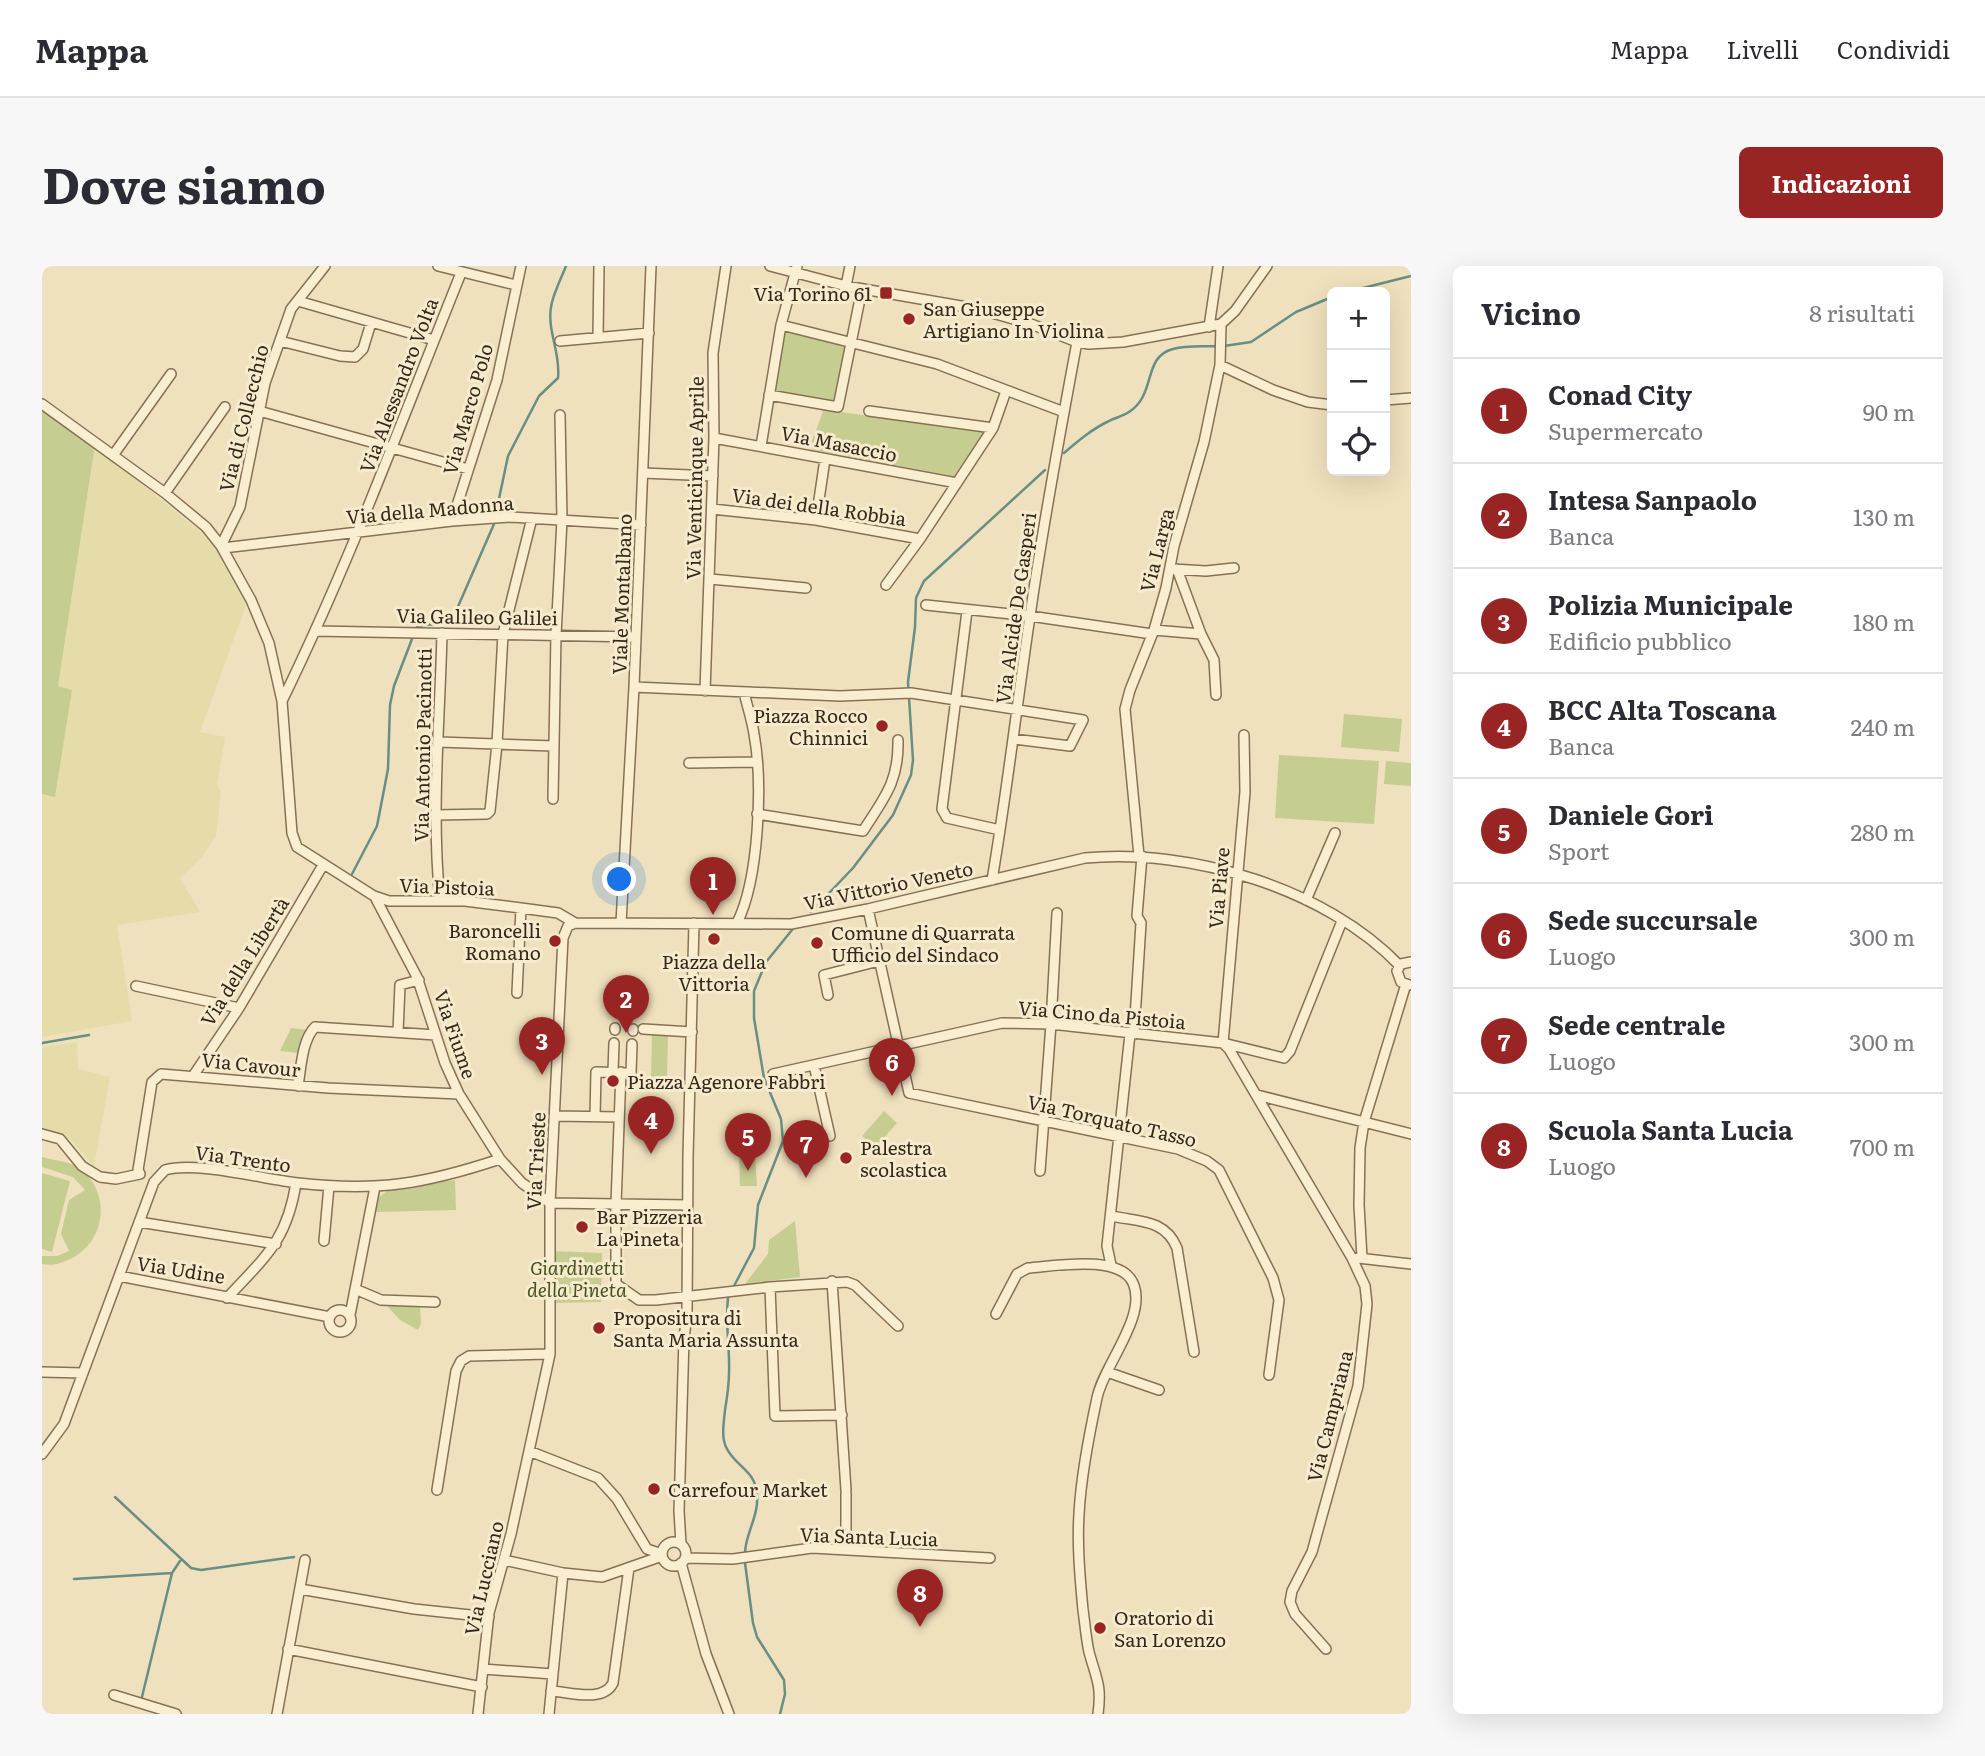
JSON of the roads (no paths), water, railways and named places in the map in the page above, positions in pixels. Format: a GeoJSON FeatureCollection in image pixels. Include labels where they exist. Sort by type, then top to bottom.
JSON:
{"type":"FeatureCollection","features":[{"type":"Feature","properties":{"kind":"street","name":"Via di Collecchio"},"geometry":{"type":"LineString","coordinates":[[222,547],[240,507],[265,383],[291,309],[325,266]]}},
{"type":"Feature","properties":{"kind":"street"},"geometry":{"type":"LineString","coordinates":[[438,266],[516,285]]}},
{"type":"Feature","properties":{"kind":"street","name":"Via Marco Polo"},"geometry":{"type":"LineString","coordinates":[[452,521],[497,380],[521,266]]}},
{"type":"Feature","properties":{"kind":"street"},"geometry":{"type":"LineString","coordinates":[[598,337],[599,266]]}},
{"type":"Feature","properties":{"kind":"street","name":"Viale Montalbano"},"geometry":{"type":"LineString","coordinates":[[621,923],[634,688],[651,266]]}},
{"type":"Feature","properties":{"kind":"street","name":"Via Venticinque Aprile"},"geometry":{"type":"LineString","coordinates":[[705,691],[715,438],[714,339],[726,266]]}},
{"type":"Feature","properties":{"kind":"street"},"geometry":{"type":"LineString","coordinates":[[770,266],[796,270],[846,286],[978,309],[1089,344],[1123,342],[1221,324],[1235,311],[1267,266]]}},
{"type":"Feature","properties":{"kind":"street"},"geometry":{"type":"LineString","coordinates":[[846,286],[850,266]]}},
{"type":"Feature","properties":{"kind":"street"},"geometry":{"type":"LineString","coordinates":[[1209,327],[1218,266]]}},
{"type":"Feature","properties":{"kind":"street"},"geometry":{"type":"LineString","coordinates":[[761,446],[781,325],[796,270]]}},
{"type":"Feature","properties":{"kind":"street","name":"Via Alessandro Volta"},"geometry":{"type":"LineString","coordinates":[[282,701],[316,631],[358,532],[461,273]]}},
{"type":"Feature","properties":{"kind":"street"},"geometry":{"type":"LineString","coordinates":[[769,396],[838,407],[862,289]]}},
{"type":"Feature","properties":{"kind":"street"},"geometry":{"type":"LineString","coordinates":[[298,301],[434,340]]}},
{"type":"Feature","properties":{"kind":"street"},"geometry":{"type":"LineString","coordinates":[[1213,303],[1215,309],[1225,314],[1235,311]]}},
{"type":"Feature","properties":{"kind":"street"},"geometry":{"type":"LineString","coordinates":[[280,341],[340,356],[355,357],[363,349],[371,323]]}},
{"type":"Feature","properties":{"kind":"street","name":"Via Larga"},"geometry":{"type":"LineString","coordinates":[[1111,1265],[1107,1246],[1139,986],[1141,923],[1137,916],[1140,856],[1125,709],[1129,690],[1153,632],[1173,569],[1177,534],[1204,442],[1220,365],[1221,324]]}},
{"type":"Feature","properties":{"kind":"street"},"geometry":{"type":"LineString","coordinates":[[781,325],[937,364],[1064,412]]}},
{"type":"Feature","properties":{"kind":"street"},"geometry":{"type":"LineString","coordinates":[[560,341],[649,333]]}},
{"type":"Feature","properties":{"kind":"street","name":"Via Alcide De Gasperi"},"geometry":{"type":"LineString","coordinates":[[992,880],[1030,616],[1077,342]]}},
{"type":"Feature","properties":{"kind":"street"},"geometry":{"type":"LineString","coordinates":[[1220,365],[1273,390],[1308,402],[1327,404]]}},
{"type":"Feature","properties":{"kind":"street"},"geometry":{"type":"LineString","coordinates":[[114,454],[171,374]]}},
{"type":"Feature","properties":{"kind":"street"},"geometry":{"type":"LineString","coordinates":[[886,585],[920,539],[993,428],[1006,391]]}},
{"type":"Feature","properties":{"kind":"street"},"geometry":{"type":"LineString","coordinates":[[1390,400],[1411,398]]}},
{"type":"Feature","properties":{"kind":"street","name":"Via Pistoia"},"geometry":{"type":"LineString","coordinates":[[42,404],[164,493],[206,527],[222,547],[263,625],[282,701],[293,841],[302,852],[374,896],[389,901],[440,900],[521,908],[558,913],[575,923]]}},
{"type":"Feature","properties":{"kind":"street"},"geometry":{"type":"LineString","coordinates":[[164,493],[225,407]]}},
{"type":"Feature","properties":{"kind":"street"},"geometry":{"type":"LineString","coordinates":[[259,411],[468,468]]}},
{"type":"Feature","properties":{"kind":"street"},"geometry":{"type":"LineString","coordinates":[[869,411],[993,428]]}},
{"type":"Feature","properties":{"kind":"street"},"geometry":{"type":"LineString","coordinates":[[553,799],[556,635],[562,520],[559,415]]}},
{"type":"Feature","properties":{"kind":"street","name":"Via Masaccio"},"geometry":{"type":"LineString","coordinates":[[715,438],[957,483]]}},
{"type":"Feature","properties":{"kind":"street"},"geometry":{"type":"LineString","coordinates":[[816,520],[825,459]]}},
{"type":"Feature","properties":{"kind":"street"},"geometry":{"type":"LineString","coordinates":[[643,473],[713,476]]}},
{"type":"Feature","properties":{"kind":"street","name":"Via dei della Robbia"},"geometry":{"type":"LineString","coordinates":[[712,509],[816,520],[920,539]]}},
{"type":"Feature","properties":{"kind":"street","name":"Via della Madonna"},"geometry":{"type":"LineString","coordinates":[[222,547],[452,521],[511,517],[641,525]]}},
{"type":"Feature","properties":{"kind":"street"},"geometry":{"type":"LineString","coordinates":[[437,815],[487,814],[490,811],[503,634],[532,518]]}},
{"type":"Feature","properties":{"kind":"street"},"geometry":{"type":"LineString","coordinates":[[1216,695],[1214,660],[1173,569],[1206,571],[1234,568]]}},
{"type":"Feature","properties":{"kind":"street"},"geometry":{"type":"LineString","coordinates":[[710,579],[806,588]]}},
{"type":"Feature","properties":{"kind":"street"},"geometry":{"type":"LineString","coordinates":[[926,605],[1153,632],[1201,634]]}},
{"type":"Feature","properties":{"kind":"street"},"geometry":{"type":"LineString","coordinates":[[967,611],[958,700],[942,809],[947,818],[1000,830]]}},
{"type":"Feature","properties":{"kind":"street","name":"Via Galileo Galilei"},"geometry":{"type":"LineString","coordinates":[[316,631],[636,637]]}},
{"type":"Feature","properties":{"kind":"street","name":"Via Antonio Pacinotti"},"geometry":{"type":"LineString","coordinates":[[440,900],[437,815],[442,633]]}},
{"type":"Feature","properties":{"kind":"street"},"geometry":{"type":"LineString","coordinates":[[634,688],[869,695],[903,692],[1083,720],[1070,747],[1014,739]]}},
{"type":"Feature","properties":{"kind":"street"},"geometry":{"type":"LineString","coordinates":[[737,923],[750,884],[757,814],[757,762],[744,692]]}},
{"type":"Feature","properties":{"kind":"street","name":"Via Piave"},"geometry":{"type":"LineString","coordinates":[[1223,1043],[1245,792],[1244,736]]}},
{"type":"Feature","properties":{"kind":"street"},"geometry":{"type":"LineString","coordinates":[[757,814],[863,831],[894,779],[898,766],[898,740]]}},
{"type":"Feature","properties":{"kind":"street"},"geometry":{"type":"LineString","coordinates":[[439,742],[554,746]]}},
{"type":"Feature","properties":{"kind":"street"},"geometry":{"type":"LineString","coordinates":[[688,762],[757,762]]}},
{"type":"Feature","properties":{"kind":"street"},"geometry":{"type":"LineString","coordinates":[[1306,900],[1335,833]]}},
{"type":"Feature","properties":{"kind":"street","name":"Via Vittorio Veneto"},"geometry":{"type":"LineString","coordinates":[[621,923],[791,924],[1085,858],[1140,856],[1186,862],[1237,874],[1306,900],[1376,943],[1400,966]]}},
{"type":"Feature","properties":{"kind":"street","name":"Via della Libertà"},"geometry":{"type":"LineString","coordinates":[[193,1076],[239,1008],[323,864]]}},
{"type":"Feature","properties":{"kind":"street","name":"Via Fiume"},"geometry":{"type":"LineString","coordinates":[[374,896],[400,940],[419,980],[436,1035],[459,1094],[500,1159],[522,1183],[550,1203]]}},
{"type":"Feature","properties":{"kind":"street"},"geometry":{"type":"LineString","coordinates":[[517,993],[521,908]]}},
{"type":"Feature","properties":{"kind":"street"},"geometry":{"type":"LineString","coordinates":[[868,908],[898,1046]]}},
{"type":"Feature","properties":{"kind":"street"},"geometry":{"type":"LineString","coordinates":[[1040,1171],[1057,913]]}},
{"type":"Feature","properties":{"kind":"street","name":"Via Cino da Pistoia"},"geometry":{"type":"LineString","coordinates":[[773,1074],[1002,1023],[1051,1024],[1223,1043],[1284,1058],[1288,1056],[1342,921]]}},
{"type":"Feature","properties":{"kind":"street"},"geometry":{"type":"LineString","coordinates":[[575,923],[621,923]]}},
{"type":"Feature","properties":{"kind":"street","name":"Via Trieste"},"geometry":{"type":"LineString","coordinates":[[529,1451],[550,1354],[550,1203],[563,938],[566,928],[575,923]]}},
{"type":"Feature","properties":{"kind":"street"},"geometry":{"type":"LineString","coordinates":[[694,923],[687,1315],[679,1511],[681,1556],[689,1592],[715,1680],[729,1714]]}},
{"type":"Feature","properties":{"kind":"street"},"geometry":{"type":"LineString","coordinates":[[828,995],[824,975],[879,961]]}},
{"type":"Feature","properties":{"kind":"street"},"geometry":{"type":"LineString","coordinates":[[1411,962],[1400,966],[1398,975],[1401,982],[1408,984],[1364,1122],[1357,1258],[1411,1264]]}},
{"type":"Feature","properties":{"kind":"street"},"geometry":{"type":"LineString","coordinates":[[398,1032],[400,985],[419,980]]}},
{"type":"Feature","properties":{"kind":"street"},"geometry":{"type":"LineString","coordinates":[[136,986],[239,1008]]}},
{"type":"Feature","properties":{"kind":"street"},"geometry":{"type":"LineString","coordinates":[[298,1086],[303,1053],[315,1027],[436,1035]]}},
{"type":"Feature","properties":{"kind":"street"},"geometry":{"type":"LineString","coordinates":[[636,1030],[692,1032]]}},
{"type":"Feature","properties":{"kind":"street"},"geometry":{"type":"LineString","coordinates":[[614,1043],[619,1117],[616,1284],[639,1300],[686,1298],[832,1281],[855,1285],[898,1326]]}},
{"type":"Feature","properties":{"kind":"street","name":"Via Campriana"},"geometry":{"type":"LineString","coordinates":[[1223,1043],[1357,1258],[1367,1295],[1361,1369],[1312,1552],[1290,1602],[1295,1614],[1326,1649]]}},
{"type":"Feature","properties":{"kind":"street"},"geometry":{"type":"LineString","coordinates":[[595,1116],[596,1072],[631,1073],[632,1044]]}},
{"type":"Feature","properties":{"kind":"street","name":"Via Torquato Tasso"},"geometry":{"type":"LineString","coordinates":[[898,1046],[909,1093],[1192,1153],[1219,1170],[1273,1278],[1278,1294],[1269,1375]]}},
{"type":"Feature","properties":{"kind":"street"},"geometry":{"type":"LineString","coordinates":[[814,1065],[830,1136]]}},
{"type":"Feature","properties":{"kind":"street","name":"Via Cavour"},"geometry":{"type":"LineString","coordinates":[[140,1174],[138,1170],[152,1082],[161,1074],[298,1086],[459,1094]]}},
{"type":"Feature","properties":{"kind":"street"},"geometry":{"type":"LineString","coordinates":[[1257,1095],[1411,1134]]}},
{"type":"Feature","properties":{"kind":"street"},"geometry":{"type":"LineString","coordinates":[[555,1116],[619,1117]]}},
{"type":"Feature","properties":{"kind":"street"},"geometry":{"type":"LineString","coordinates":[[42,1134],[60,1139],[82,1166],[100,1177],[116,1179],[140,1174],[154,1182],[64,1424],[42,1454]]}},
{"type":"Feature","properties":{"kind":"street","name":"Via Trento"},"geometry":{"type":"LineString","coordinates":[[154,1182],[165,1170],[187,1167],[296,1183],[375,1187],[435,1179],[500,1159]]}},
{"type":"Feature","properties":{"kind":"street","name":"Via Udine"},"geometry":{"type":"LineString","coordinates":[[119,1276],[227,1298],[284,1232],[292,1210],[296,1183]]}},
{"type":"Feature","properties":{"kind":"street"},"geometry":{"type":"LineString","coordinates":[[324,1241],[329,1186]]}},
{"type":"Feature","properties":{"kind":"street"},"geometry":{"type":"LineString","coordinates":[[330,1317],[331,1327],[342,1331],[350,1326],[375,1187]]}},
{"type":"Feature","properties":{"kind":"street"},"geometry":{"type":"LineString","coordinates":[[550,1203],[687,1205]]}},
{"type":"Feature","properties":{"kind":"street"},"geometry":{"type":"LineString","coordinates":[[1112,1216],[1158,1226],[1166,1229],[1173,1238],[1195,1352]]}},
{"type":"Feature","properties":{"kind":"street"},"geometry":{"type":"LineString","coordinates":[[139,1222],[276,1244]]}},
{"type":"Feature","properties":{"kind":"street"},"geometry":{"type":"LineString","coordinates":[[996,1314],[1011,1282],[1022,1270],[1111,1265],[1133,1283],[1135,1297],[1126,1335],[1097,1394],[1079,1516],[1080,1574],[1086,1634],[1099,1682],[1098,1714]]}},
{"type":"Feature","properties":{"kind":"street"},"geometry":{"type":"LineString","coordinates":[[832,1281],[846,1491],[846,1550]]}},
{"type":"Feature","properties":{"kind":"street"},"geometry":{"type":"LineString","coordinates":[[770,1287],[775,1416],[842,1415]]}},
{"type":"Feature","properties":{"kind":"street"},"geometry":{"type":"LineString","coordinates":[[355,1289],[381,1300],[435,1302]]}},
{"type":"Feature","properties":{"kind":"street"},"geometry":{"type":"LineString","coordinates":[[227,1298],[330,1317]]}},
{"type":"Feature","properties":{"kind":"street"},"geometry":{"type":"LineString","coordinates":[[330,1317],[338,1310],[350,1315]]}},
{"type":"Feature","properties":{"kind":"street"},"geometry":{"type":"LineString","coordinates":[[438,1490],[456,1371],[461,1361],[469,1356],[550,1354]]}},
{"type":"Feature","properties":{"kind":"street"},"geometry":{"type":"LineString","coordinates":[[42,1372],[83,1373]]}},
{"type":"Feature","properties":{"kind":"street"},"geometry":{"type":"LineString","coordinates":[[1107,1372],[1159,1390]]}},
{"type":"Feature","properties":{"kind":"street"},"geometry":{"type":"LineString","coordinates":[[529,1451],[598,1478],[609,1488],[641,1536],[649,1543],[665,1549]]}},
{"type":"Feature","properties":{"kind":"street","name":"Via Lucciano"},"geometry":{"type":"LineString","coordinates":[[478,1714],[489,1617],[529,1451]]}},
{"type":"Feature","properties":{"kind":"street"},"geometry":{"type":"LineString","coordinates":[[679,1511],[665,1549],[665,1561],[681,1556]]}},
{"type":"Feature","properties":{"kind":"street"},"geometry":{"type":"LineString","coordinates":[[504,1560],[563,1573],[602,1577],[629,1568],[665,1549]]}},
{"type":"Feature","properties":{"kind":"street","name":"Via Santa Lucia"},"geometry":{"type":"LineString","coordinates":[[665,1549],[681,1556],[733,1559],[806,1549],[990,1558]]}},
{"type":"Feature","properties":{"kind":"street"},"geometry":{"type":"LineString","coordinates":[[277,1714],[305,1560]]}},
{"type":"Feature","properties":{"kind":"street"},"geometry":{"type":"LineString","coordinates":[[551,1690],[599,1695],[610,1689],[629,1568]]}},
{"type":"Feature","properties":{"kind":"street"},"geometry":{"type":"LineString","coordinates":[[549,1714],[563,1573]]}},
{"type":"Feature","properties":{"kind":"street"},"geometry":{"type":"LineString","coordinates":[[300,1589],[414,1609],[489,1617]]}},
{"type":"Feature","properties":{"kind":"street"},"geometry":{"type":"LineString","coordinates":[[288,1650],[482,1686]]}},
{"type":"Feature","properties":{"kind":"street"},"geometry":{"type":"LineString","coordinates":[[483,1669],[553,1674]]}},
{"type":"Feature","properties":{"kind":"street"},"geometry":{"type":"LineString","coordinates":[[114,1695],[176,1714]]}},
{"type":"Feature","properties":{"kind":"waterway"},"geometry":{"type":"LineString","coordinates":[[496,513],[508,456],[539,396],[558,378],[558,360],[550,316],[553,297],[566,266]]}},
{"type":"Feature","properties":{"kind":"waterway"},"geometry":{"type":"LineString","coordinates":[[1367,287],[1411,276]]}},
{"type":"Feature","properties":{"kind":"waterway"},"geometry":{"type":"LineString","coordinates":[[1224,346],[1251,342],[1296,312],[1327,299]]}},
{"type":"Feature","properties":{"kind":"waterway"},"geometry":{"type":"LineString","coordinates":[[1064,453],[1091,431],[1127,413],[1138,404],[1153,368],[1163,353],[1184,347],[1217,346]]}},
{"type":"Feature","properties":{"kind":"waterway"},"geometry":{"type":"LineString","coordinates":[[811,912],[853,868],[893,815],[911,775],[913,760],[908,682],[916,598],[924,581],[1045,470]]}},
{"type":"Feature","properties":{"kind":"waterway"},"geometry":{"type":"LineString","coordinates":[[417,627],[440,624],[453,618],[494,524]]}},
{"type":"Feature","properties":{"kind":"waterway"},"geometry":{"type":"LineString","coordinates":[[352,874],[377,826],[388,769],[390,705],[394,686],[412,639]]}},
{"type":"Feature","properties":{"kind":"waterway"},"geometry":{"type":"LineString","coordinates":[[734,1286],[754,1248],[758,1205],[783,1141],[781,1119],[764,1078],[754,1018],[754,991],[766,962],[792,930]]}},
{"type":"Feature","properties":{"kind":"waterway"},"geometry":{"type":"LineString","coordinates":[[42,1043],[89,1035]]}},
{"type":"Feature","properties":{"kind":"waterway"},"geometry":{"type":"LineString","coordinates":[[728,1298],[729,1378],[724,1438],[730,1454],[753,1480],[757,1495],[756,1510],[745,1552]]}},
{"type":"Feature","properties":{"kind":"waterway"},"geometry":{"type":"LineString","coordinates":[[115,1497],[191,1568],[201,1570],[294,1557]]}},
{"type":"Feature","properties":{"kind":"waterway"},"geometry":{"type":"LineString","coordinates":[[141,1701],[172,1573],[180,1561]]}},
{"type":"Feature","properties":{"kind":"waterway"},"geometry":{"type":"LineString","coordinates":[[745,1563],[757,1637],[784,1680],[785,1694],[780,1714]]}},
{"type":"Feature","properties":{"kind":"waterway"},"geometry":{"type":"LineString","coordinates":[[74,1579],[172,1573]]}},
{"type":"Feature","properties":{"kind":"place","name":"Via Torino 61"},"geometry":{"type":"Point","coordinates":[886,293]}},
{"type":"Feature","properties":{"kind":"place","name":"San Giuseppe Artigiano In Violina"},"geometry":{"type":"Point","coordinates":[909,319]}},
{"type":"Feature","properties":{"kind":"place","name":"Piazza Rocco Chinnici"},"geometry":{"type":"Point","coordinates":[882,726]}},
{"type":"Feature","properties":{"kind":"place","name":"Conad City"},"geometry":{"type":"Point","coordinates":[713,915]}},
{"type":"Feature","properties":{"kind":"place","name":"Piazza della Vittoria"},"geometry":{"type":"Point","coordinates":[714,939]}},
{"type":"Feature","properties":{"kind":"place","name":"Baroncelli Romano"},"geometry":{"type":"Point","coordinates":[555,941]}},
{"type":"Feature","properties":{"kind":"place","name":"Comune di Quarrata Ufficio del Sindaco"},"geometry":{"type":"Point","coordinates":[817,943]}},
{"type":"Feature","properties":{"kind":"place","name":"Intesa Sanpaolo"},"geometry":{"type":"Point","coordinates":[626,1033]}},
{"type":"Feature","properties":{"kind":"place","name":"Polizia Municipale"},"geometry":{"type":"Point","coordinates":[542,1075]}},
{"type":"Feature","properties":{"kind":"place","name":"Piazza Agenore Fabbri"},"geometry":{"type":"Point","coordinates":[613,1081]}},
{"type":"Feature","properties":{"kind":"place","name":"Sede succursale"},"geometry":{"type":"Point","coordinates":[892,1096]}},
{"type":"Feature","properties":{"kind":"place","name":"BCC Alta Toscana"},"geometry":{"type":"Point","coordinates":[651,1154]}},
{"type":"Feature","properties":{"kind":"place","name":"Palestra scolastica"},"geometry":{"type":"Point","coordinates":[846,1158]}},
{"type":"Feature","properties":{"kind":"place","name":"Daniele Gori"},"geometry":{"type":"Point","coordinates":[748,1171]}},
{"type":"Feature","properties":{"kind":"place","name":"Sede centrale"},"geometry":{"type":"Point","coordinates":[806,1178]}},
{"type":"Feature","properties":{"kind":"place","name":"Bar Pizzeria La Pineta"},"geometry":{"type":"Point","coordinates":[582,1227]}},
{"type":"Feature","properties":{"kind":"place","name":"Propositura di Santa Maria Assunta"},"geometry":{"type":"Point","coordinates":[599,1328]}},
{"type":"Feature","properties":{"kind":"place","name":"Carrefour Market"},"geometry":{"type":"Point","coordinates":[654,1489]}},
{"type":"Feature","properties":{"kind":"place","name":"Scuola Santa Lucia"},"geometry":{"type":"Point","coordinates":[920,1627]}},
{"type":"Feature","properties":{"kind":"place","name":"Oratorio di San Lorenzo"},"geometry":{"type":"Point","coordinates":[1100,1628]}},
{"type":"Feature","properties":{"kind":"park label","name":"Giardinetti della Pineta"},"geometry":{"type":"Point","coordinates":[577,1278]}}]}
